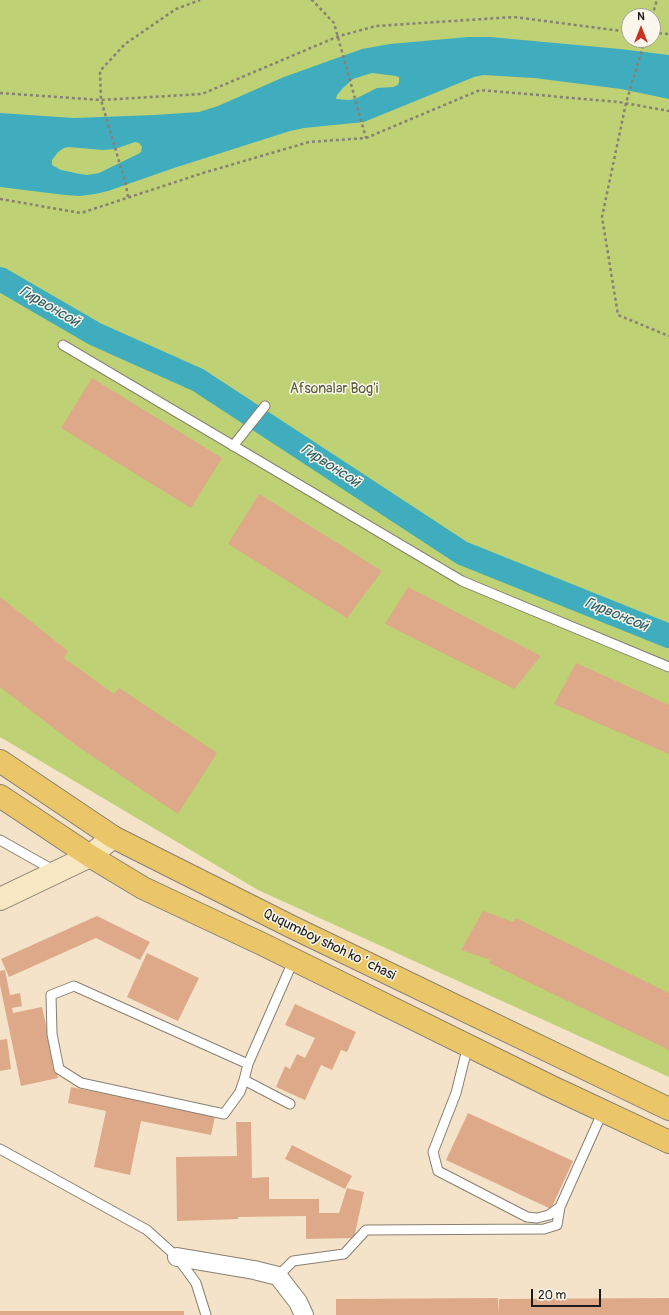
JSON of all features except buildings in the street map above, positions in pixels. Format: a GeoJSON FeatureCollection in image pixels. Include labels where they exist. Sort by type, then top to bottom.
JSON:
{"type":"FeatureCollection","features":[{"type":"Feature","properties":{"kind":"main road","name":"Ququmboy shoh koʻchasi"},"geometry":{"type":"LineString","coordinates":[[0,761],[113,837],[290,926],[669,1109]]}},
{"type":"Feature","properties":{"kind":"main road","name":"Ququmboy shoh koʻchasi"},"geometry":{"type":"LineString","coordinates":[[0,796],[90,856],[143,888],[294,959],[669,1142]]}},
{"type":"Feature","properties":{"kind":"main road"},"geometry":{"type":"LineString","coordinates":[[0,899],[90,856],[113,837]]}},
{"type":"Feature","properties":{"kind":"street"},"geometry":{"type":"LineString","coordinates":[[177,1258],[254,1270],[278,1276],[298,1302],[304,1315]]}},
{"type":"Feature","properties":{"kind":"lane"},"geometry":{"type":"LineString","coordinates":[[63,345],[462,581],[669,667]]}},
{"type":"Feature","properties":{"kind":"lane"},"geometry":{"type":"LineString","coordinates":[[233,446],[266,406]]}},
{"type":"Feature","properties":{"kind":"lane"},"geometry":{"type":"LineString","coordinates":[[0,840],[57,872]]}},
{"type":"Feature","properties":{"kind":"lane"},"geometry":{"type":"LineString","coordinates":[[248,1064],[74,986],[51,995],[52,1034],[59,1069],[81,1083],[224,1114],[240,1092],[248,1064],[294,959]]}},
{"type":"Feature","properties":{"kind":"lane"},"geometry":{"type":"LineString","coordinates":[[468,1045],[456,1093],[434,1152],[438,1171],[527,1217],[538,1218],[549,1215],[560,1207]]}},
{"type":"Feature","properties":{"kind":"lane"},"geometry":{"type":"LineString","coordinates":[[244,1080],[290,1104]]}},
{"type":"Feature","properties":{"kind":"lane"},"geometry":{"type":"LineString","coordinates":[[278,1276],[293,1261],[344,1254],[366,1230],[544,1229],[557,1225],[560,1207],[603,1111]]}},
{"type":"Feature","properties":{"kind":"lane"},"geometry":{"type":"LineString","coordinates":[[0,1149],[147,1230],[177,1258],[196,1284],[206,1315]]}},
{"type":"Feature","properties":{"kind":"path"},"geometry":{"type":"LineString","coordinates":[[128,197],[120,163],[101,100],[100,71],[125,44],[176,9],[200,0]]}},
{"type":"Feature","properties":{"kind":"path"},"geometry":{"type":"LineString","coordinates":[[313,0],[334,23],[339,36],[366,138]]}},
{"type":"Feature","properties":{"kind":"path"},"geometry":{"type":"LineString","coordinates":[[0,93],[101,100],[202,94],[339,36],[376,26],[514,17],[621,31]]}},
{"type":"Feature","properties":{"kind":"path"},"geometry":{"type":"LineString","coordinates":[[643,48],[626,103],[602,217],[618,315],[669,336]]}},
{"type":"Feature","properties":{"kind":"path"},"geometry":{"type":"LineString","coordinates":[[0,199],[81,212],[203,173],[309,142],[366,138],[480,90],[626,103],[669,111]]}},
{"type":"Feature","properties":{"kind":"green space","name":"Afsonalar Bog'i"},"geometry":{"type":"Polygon","coordinates":[[[0,0],[669,0],[669,1077],[258,890],[0,737],[0,0]]]}},
{"type":"Feature","properties":{"kind":"water"},"geometry":{"type":"Polygon","coordinates":[[[468,37],[490,37],[669,55],[669,99],[621,89],[534,78],[483,75],[474,77],[364,122],[304,128],[290,131],[108,191],[80,196],[0,187],[0,113],[74,118],[199,112],[218,106],[284,77],[362,49],[390,44],[468,37]],[[372,73],[353,79],[337,95],[336,99],[355,99],[377,88],[393,87],[398,85],[399,77],[372,73]],[[135,142],[115,149],[103,150],[68,147],[64,148],[58,152],[52,160],[52,165],[61,170],[80,174],[87,175],[99,173],[141,152],[142,147],[139,143],[135,142]]]}},
{"type":"Feature","properties":{"kind":"waterway","name":"Гирвонсой"},"geometry":{"type":"LineString","coordinates":[[0,279],[95,334],[198,380],[462,553],[669,636]]}}]}
